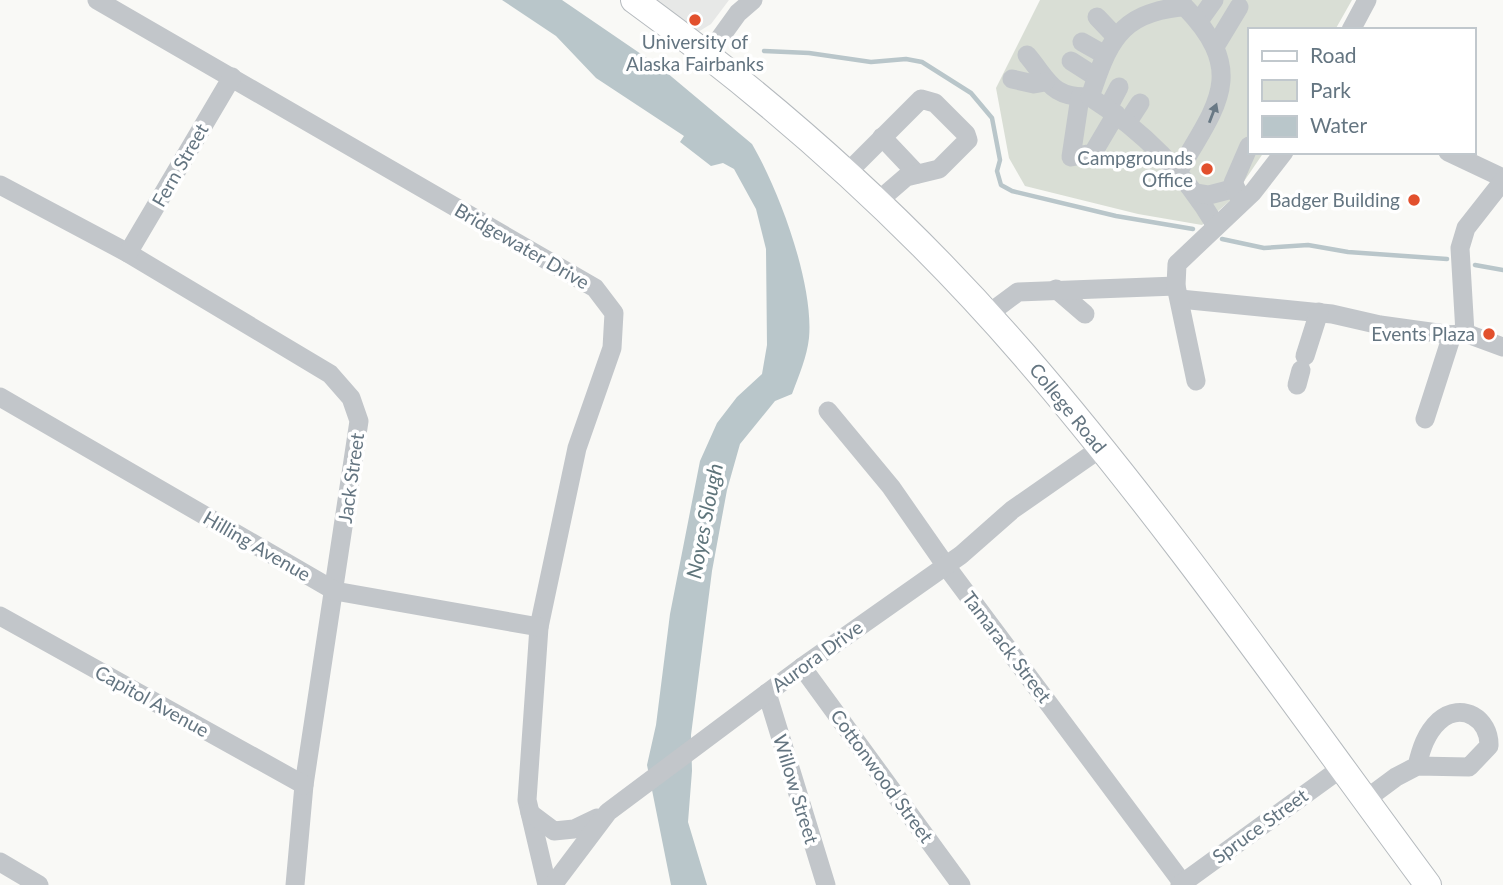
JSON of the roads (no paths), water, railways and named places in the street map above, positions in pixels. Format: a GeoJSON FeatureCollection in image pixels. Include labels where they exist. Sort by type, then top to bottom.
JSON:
{"type":"FeatureCollection","features":[{"type":"Feature","properties":{"kind":"main road","name":"College Road"},"geometry":{"type":"LineString","coordinates":[[634,0],[707,56],[846,174],[987,314],[1101,448],[1237,625],[1428,885]]}},
{"type":"Feature","properties":{"kind":"street","name":"Bridgewater Drive"},"geometry":{"type":"LineString","coordinates":[[97,0],[595,288],[614,313],[612,348],[577,448],[539,627],[527,800],[547,885]]}},
{"type":"Feature","properties":{"kind":"street"},"geometry":{"type":"LineString","coordinates":[[707,56],[738,13],[753,0]]}},
{"type":"Feature","properties":{"kind":"street"},"geometry":{"type":"LineString","coordinates":[[1077,96],[1096,77],[1120,29],[1136,9],[1165,4],[1190,10],[1214,0]]}},
{"type":"Feature","properties":{"kind":"street"},"geometry":{"type":"LineString","coordinates":[[1352,28],[1367,0]]}},
{"type":"Feature","properties":{"kind":"street"},"geometry":{"type":"LineString","coordinates":[[1216,46],[1239,8]]}},
{"type":"Feature","properties":{"kind":"street"},"geometry":{"type":"LineString","coordinates":[[1178,172],[1214,114],[1222,60],[1216,46],[1190,10]]}},
{"type":"Feature","properties":{"kind":"street"},"geometry":{"type":"LineString","coordinates":[[1097,18],[1116,37]]}},
{"type":"Feature","properties":{"kind":"street"},"geometry":{"type":"LineString","coordinates":[[1082,42],[1105,55]]}},
{"type":"Feature","properties":{"kind":"street"},"geometry":{"type":"LineString","coordinates":[[1027,55],[1045,82],[1117,115],[1197,193],[1216,226]]}},
{"type":"Feature","properties":{"kind":"street"},"geometry":{"type":"LineString","coordinates":[[1096,77],[1068,68],[1077,96],[1071,157],[1093,153],[1117,115],[1119,87]]}},
{"type":"Feature","properties":{"kind":"street","name":"Fern Street"},"geometry":{"type":"LineString","coordinates":[[128,253],[232,77]]}},
{"type":"Feature","properties":{"kind":"street"},"geometry":{"type":"LineString","coordinates":[[1012,79],[1034,84],[1045,82]]}},
{"type":"Feature","properties":{"kind":"street"},"geometry":{"type":"LineString","coordinates":[[846,174],[921,99],[935,103],[966,134],[968,140],[939,169],[906,177],[877,202]]}},
{"type":"Feature","properties":{"kind":"street"},"geometry":{"type":"LineString","coordinates":[[1117,115],[1140,103]]}},
{"type":"Feature","properties":{"kind":"street"},"geometry":{"type":"LineString","coordinates":[[881,137],[917,174]]}},
{"type":"Feature","properties":{"kind":"street"},"geometry":{"type":"LineString","coordinates":[[1239,195],[1233,183],[1248,148]]}},
{"type":"Feature","properties":{"kind":"street"},"geometry":{"type":"LineString","coordinates":[[1196,381],[1178,292],[1177,264],[1216,226],[1239,195],[1282,154]]}},
{"type":"Feature","properties":{"kind":"street"},"geometry":{"type":"LineString","coordinates":[[1425,419],[1458,334],[1460,248],[1466,228],[1503,179],[1452,154]]}},
{"type":"Feature","properties":{"kind":"street","name":"Jack Street"},"geometry":{"type":"LineString","coordinates":[[0,185],[128,253],[330,374],[351,398],[359,421],[304,785],[295,885]]}},
{"type":"Feature","properties":{"kind":"street"},"geometry":{"type":"LineString","coordinates":[[1197,193],[1239,195]]}},
{"type":"Feature","properties":{"kind":"street"},"geometry":{"type":"LineString","coordinates":[[987,314],[1018,292],[1056,289],[1146,289],[1319,312],[1380,325],[1458,334],[1503,346]]}},
{"type":"Feature","properties":{"kind":"street"},"geometry":{"type":"LineString","coordinates":[[1056,289],[1085,314]]}},
{"type":"Feature","properties":{"kind":"street"},"geometry":{"type":"LineString","coordinates":[[1301,370],[1319,312]]}},
{"type":"Feature","properties":{"kind":"street","name":"Hilling Avenue"},"geometry":{"type":"LineString","coordinates":[[0,397],[335,591],[539,627]]}},
{"type":"Feature","properties":{"kind":"street","name":"Tamarack Street"},"geometry":{"type":"LineString","coordinates":[[828,411],[891,487],[946,566],[1182,885]]}},
{"type":"Feature","properties":{"kind":"street","name":"Aurora Drive"},"geometry":{"type":"LineString","coordinates":[[553,885],[608,812],[767,692],[935,571],[946,566],[1012,510],[1101,448]]}},
{"type":"Feature","properties":{"kind":"street","name":"Capitol Avenue"},"geometry":{"type":"LineString","coordinates":[[0,616],[304,785]]}},
{"type":"Feature","properties":{"kind":"street","name":"Cottonwood Street"},"geometry":{"type":"LineString","coordinates":[[802,667],[961,885]]}},
{"type":"Feature","properties":{"kind":"street","name":"Willow Street"},"geometry":{"type":"LineString","coordinates":[[767,692],[826,885]]}},
{"type":"Feature","properties":{"kind":"street"},"geometry":{"type":"LineString","coordinates":[[1365,800],[1396,777],[1417,766]]}},
{"type":"Feature","properties":{"kind":"street","name":"Spruce Street"},"geometry":{"type":"LineString","coordinates":[[1182,885],[1340,768]]}},
{"type":"Feature","properties":{"kind":"street"},"geometry":{"type":"LineString","coordinates":[[530,813],[554,831],[574,830],[608,812]]}},
{"type":"Feature","properties":{"kind":"street"},"geometry":{"type":"LineString","coordinates":[[0,862],[39,885]]}},
{"type":"Feature","properties":{"kind":"water","name":"Noyes Slough"},"geometry":{"type":"Polygon","coordinates":[[[502,0],[562,0],[660,67],[752,144],[783,211],[800,265],[809,316],[805,359],[792,394],[775,401],[740,444],[727,490],[712,571],[691,735],[692,771],[688,822],[707,885],[671,885],[647,765],[656,725],[670,614],[700,461],[717,423],[737,397],[762,374],[767,345],[766,249],[756,209],[734,169],[723,163],[711,166],[680,142],[684,136],[596,78],[556,36],[502,0]]]}},
{"type":"Feature","properties":{"kind":"waterway"},"geometry":{"type":"LineString","coordinates":[[764,51],[809,53],[871,62],[906,59],[922,62],[971,93],[992,118],[1000,160],[997,171],[1001,185],[1012,191],[1116,216],[1193,229]]}},
{"type":"Feature","properties":{"kind":"waterway"},"geometry":{"type":"LineString","coordinates":[[1222,239],[1264,248],[1308,245],[1348,252],[1447,259]]}},
{"type":"Feature","properties":{"kind":"waterway"},"geometry":{"type":"LineString","coordinates":[[1475,265],[1503,270]]}},
{"type":"Feature","properties":{"kind":"place","name":"University of Alaska Fairbanks"},"geometry":{"type":"Point","coordinates":[695,20]}},
{"type":"Feature","properties":{"kind":"place","name":"Campgrounds Office"},"geometry":{"type":"Point","coordinates":[1207,169]}},
{"type":"Feature","properties":{"kind":"place","name":"Badger Building"},"geometry":{"type":"Point","coordinates":[1414,200]}},
{"type":"Feature","properties":{"kind":"place","name":"Events Plaza"},"geometry":{"type":"Point","coordinates":[1489,334]}}]}
